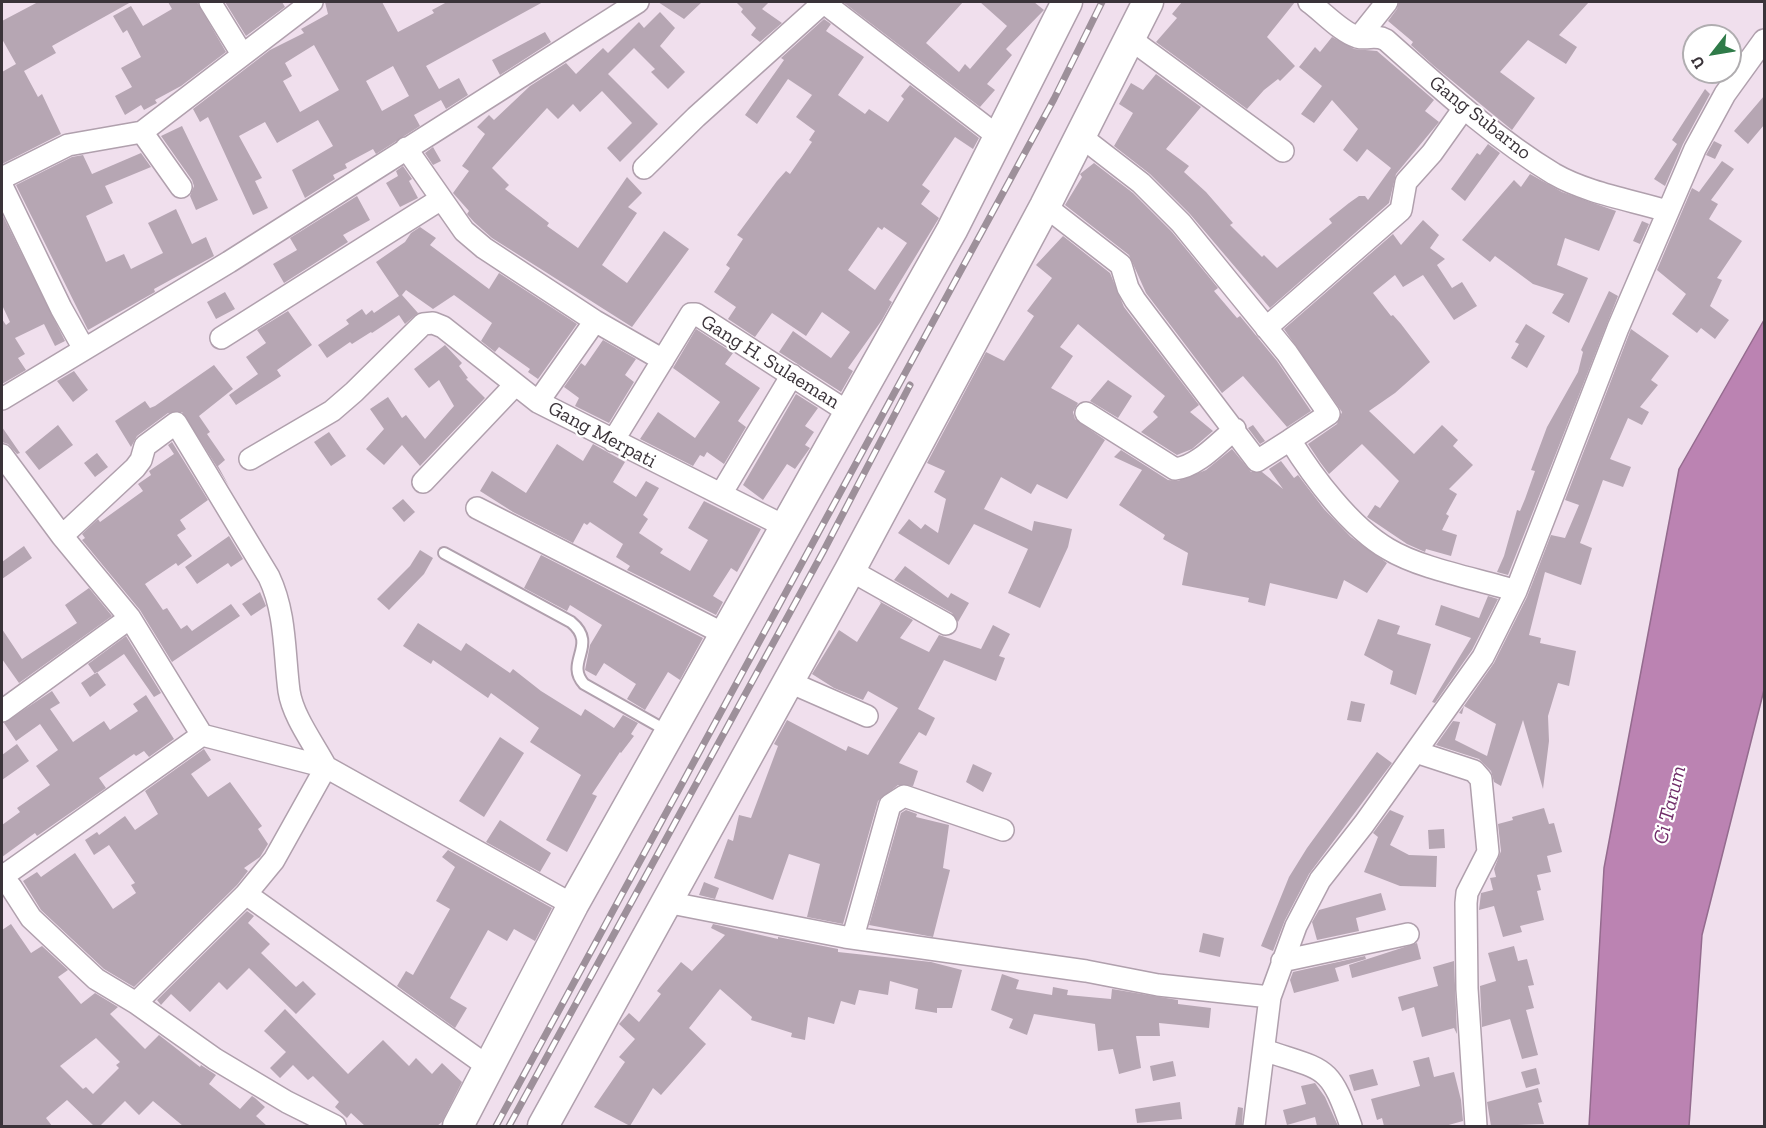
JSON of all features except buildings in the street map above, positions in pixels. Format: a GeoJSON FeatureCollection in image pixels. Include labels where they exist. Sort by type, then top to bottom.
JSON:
{"type":"FeatureCollection","features":[{"type":"Feature","properties":{"kind":"main road"},"geometry":{"type":"LineString","coordinates":[[458,1126],[573,905],[848,412],[902,322],[1000,138],[1067,2]]}},
{"type":"Feature","properties":{"kind":"main road"},"geometry":{"type":"LineString","coordinates":[[543,1126],[850,570],[1045,206],[1148,2]]}},
{"type":"Feature","properties":{"kind":"street"},"geometry":{"type":"LineString","coordinates":[[210,2],[242,54]]}},
{"type":"Feature","properties":{"kind":"street"},"geometry":{"type":"LineString","coordinates":[[2,178],[68,145],[142,132],[312,2]]}},
{"type":"Feature","properties":{"kind":"street"},"geometry":{"type":"LineString","coordinates":[[2,399],[229,262],[638,2]]}},
{"type":"Feature","properties":{"kind":"street"},"geometry":{"type":"LineString","coordinates":[[644,168],[696,117],[823,2],[1000,138]]}},
{"type":"Feature","properties":{"kind":"street","name":"Gang Subarno"},"geometry":{"type":"LineString","coordinates":[[1309,2],[1359,37],[1374,35],[1386,40],[1464,108],[1555,174],[1572,182],[1667,211]]}},
{"type":"Feature","properties":{"kind":"street"},"geometry":{"type":"LineString","coordinates":[[1359,37],[1387,2]]}},
{"type":"Feature","properties":{"kind":"street"},"geometry":{"type":"LineString","coordinates":[[1129,38],[1283,151]]}},
{"type":"Feature","properties":{"kind":"street"},"geometry":{"type":"LineString","coordinates":[[1254,1126],[1270,997],[1299,918],[1320,880],[1416,752],[1483,657],[1515,591],[1667,211],[1695,149],[1725,94],[1764,40]]}},
{"type":"Feature","properties":{"kind":"street"},"geometry":{"type":"LineString","coordinates":[[1266,328],[1401,210],[1406,182],[1432,153],[1464,108]]}},
{"type":"Feature","properties":{"kind":"street"},"geometry":{"type":"LineString","coordinates":[[142,132],[181,187]]}},
{"type":"Feature","properties":{"kind":"street"},"geometry":{"type":"LineString","coordinates":[[1045,206],[1121,265],[1128,288],[1135,300],[1257,461],[1329,414],[1266,328],[1181,223],[1141,183],[1079,135]]}},
{"type":"Feature","properties":{"kind":"street"},"geometry":{"type":"LineString","coordinates":[[406,148],[464,231],[484,248],[595,321],[663,360],[613,441]]}},
{"type":"Feature","properties":{"kind":"street"},"geometry":{"type":"LineString","coordinates":[[2,186],[61,308],[84,349]]}},
{"type":"Feature","properties":{"kind":"street"},"geometry":{"type":"LineString","coordinates":[[221,338],[441,199]]}},
{"type":"Feature","properties":{"kind":"street","name":"Gang H. Sulaeman"},"geometry":{"type":"LineString","coordinates":[[663,360],[691,314],[848,412]]}},
{"type":"Feature","properties":{"kind":"street"},"geometry":{"type":"LineString","coordinates":[[538,402],[595,321]]}},
{"type":"Feature","properties":{"kind":"street","name":"Gang Merpati"},"geometry":{"type":"LineString","coordinates":[[250,459],[332,411],[423,324],[433,323],[442,327],[538,402],[784,526]]}},
{"type":"Feature","properties":{"kind":"street"},"geometry":{"type":"LineString","coordinates":[[721,494],[792,375]]}},
{"type":"Feature","properties":{"kind":"street"},"geometry":{"type":"LineString","coordinates":[[423,482],[515,386]]}},
{"type":"Feature","properties":{"kind":"street"},"geometry":{"type":"LineString","coordinates":[[1086,413],[1175,469],[1185,468],[1235,429]]}},
{"type":"Feature","properties":{"kind":"street"},"geometry":{"type":"LineString","coordinates":[[62,536],[135,468],[145,446],[176,423],[269,577],[278,596],[294,708],[326,767]]}},
{"type":"Feature","properties":{"kind":"street"},"geometry":{"type":"LineString","coordinates":[[1290,440],[1329,494],[1366,532],[1388,549],[1515,591]]}},
{"type":"Feature","properties":{"kind":"street"},"geometry":{"type":"LineString","coordinates":[[2,454],[62,536],[130,618],[202,735],[326,767],[573,905]]}},
{"type":"Feature","properties":{"kind":"street"},"geometry":{"type":"LineString","coordinates":[[477,508],[724,634]]}},
{"type":"Feature","properties":{"kind":"street"},"geometry":{"type":"LineString","coordinates":[[850,570],[946,624]]}},
{"type":"Feature","properties":{"kind":"street"},"geometry":{"type":"LineString","coordinates":[[2,711],[130,618]]}},
{"type":"Feature","properties":{"kind":"street"},"geometry":{"type":"LineString","coordinates":[[787,681],[867,716]]}},
{"type":"Feature","properties":{"kind":"street"},"geometry":{"type":"LineString","coordinates":[[202,735],[2,877],[31,918],[56,944],[96,979],[136,1003],[215,1059],[287,1102],[335,1126]]}},
{"type":"Feature","properties":{"kind":"street"},"geometry":{"type":"LineString","coordinates":[[1416,752],[1474,771],[1481,779],[1484,790],[1488,852],[1467,893],[1466,903],[1467,989],[1476,1126]]}},
{"type":"Feature","properties":{"kind":"street"},"geometry":{"type":"LineString","coordinates":[[136,1003],[246,894],[274,860],[326,767]]}},
{"type":"Feature","properties":{"kind":"street"},"geometry":{"type":"LineString","coordinates":[[853,937],[890,805],[904,796],[1003,830]]}},
{"type":"Feature","properties":{"kind":"street"},"geometry":{"type":"LineString","coordinates":[[246,894],[490,1068]]}},
{"type":"Feature","properties":{"kind":"street"},"geometry":{"type":"LineString","coordinates":[[666,902],[853,937],[1086,971],[1158,985],[1270,997]]}},
{"type":"Feature","properties":{"kind":"street"},"geometry":{"type":"LineString","coordinates":[[1282,961],[1408,934]]}},
{"type":"Feature","properties":{"kind":"street"},"geometry":{"type":"LineString","coordinates":[[1264,1050],[1325,1073],[1338,1089],[1351,1126]]}},
{"type":"Feature","properties":{"kind":"lane"},"geometry":{"type":"LineString","coordinates":[[444,554],[571,622],[583,635],[584,642],[576,670],[584,684],[670,732]]}},
{"type":"Feature","properties":{"kind":"water","name":"Ci Tarum"},"geometry":{"type":"Polygon","coordinates":[[[1764,320],[1764,690],[1702,935],[1689,1126],[1589,1126],[1604,868],[1679,469],[1764,320]]]}},
{"type":"Feature","properties":{"kind":"railway"},"geometry":{"type":"LineString","coordinates":[[496,1126],[1054,99],[1102,2]]}},
{"type":"Feature","properties":{"kind":"railway"},"geometry":{"type":"LineString","coordinates":[[509,1126],[823,552],[910,385]]}}]}
